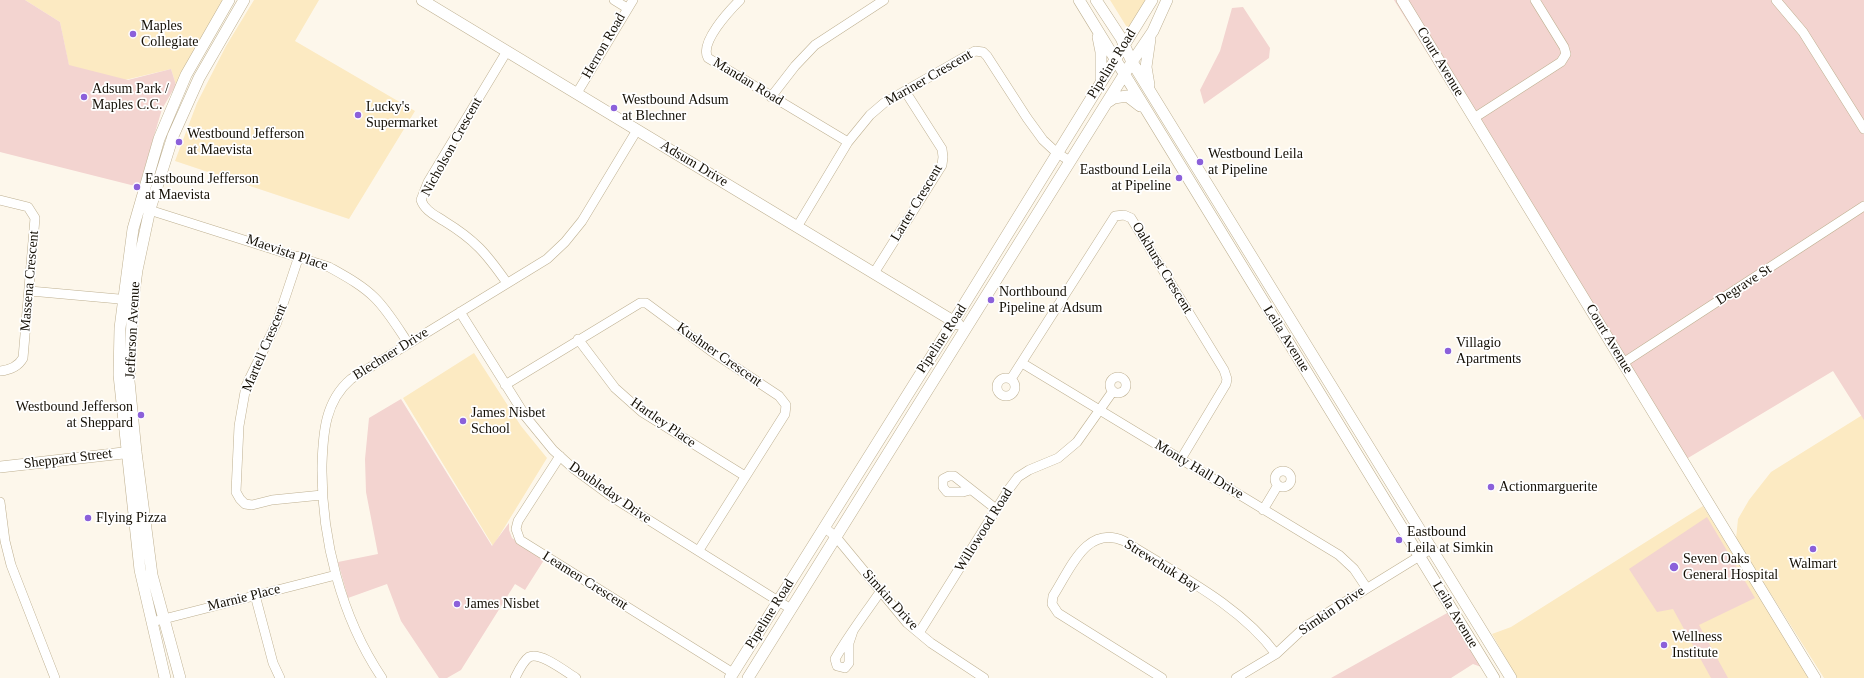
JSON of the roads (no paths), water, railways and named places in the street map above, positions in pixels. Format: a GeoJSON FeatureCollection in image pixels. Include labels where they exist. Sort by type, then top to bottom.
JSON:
{"type":"FeatureCollection","features":[{"type":"Feature","properties":{"kind":"street","name":"Jefferson Avenue"},"geometry":{"type":"LineString","coordinates":[[128,300],[137,270],[150,209],[173,136],[205,66],[244,0]]}},
{"type":"Feature","properties":{"kind":"street","name":"Adsum Drive"},"geometry":{"type":"LineString","coordinates":[[422,0],[966,329]]}},
{"type":"Feature","properties":{"kind":"street"},"geometry":{"type":"LineString","coordinates":[[614,0],[627,8]]}},
{"type":"Feature","properties":{"kind":"street","name":"Herron Road"},"geometry":{"type":"LineString","coordinates":[[577,94],[633,0]]}},
{"type":"Feature","properties":{"kind":"street","name":"Mandan Road"},"geometry":{"type":"LineString","coordinates":[[740,0],[709,38],[706,47],[706,54],[713,62],[848,142]]}},
{"type":"Feature","properties":{"kind":"street"},"geometry":{"type":"LineString","coordinates":[[771,97],[795,66],[815,45],[884,0]]}},
{"type":"Feature","properties":{"kind":"street","name":"Leila Avenue"},"geometry":{"type":"LineString","coordinates":[[1078,0],[1494,678]]}},
{"type":"Feature","properties":{"kind":"street","name":"Leila Avenue"},"geometry":{"type":"LineString","coordinates":[[1096,0],[1132,62],[1511,678]]}},
{"type":"Feature","properties":{"kind":"street","name":"Pipeline Road"},"geometry":{"type":"LineString","coordinates":[[731,675],[1152,0]]}},
{"type":"Feature","properties":{"kind":"street","name":"Pipeline Road"},"geometry":{"type":"LineString","coordinates":[[748,678],[1070,161],[1153,31],[1167,0]]}},
{"type":"Feature","properties":{"kind":"street","name":"Court Avenue"},"geometry":{"type":"LineString","coordinates":[[1402,0],[1815,678]]}},
{"type":"Feature","properties":{"kind":"street"},"geometry":{"type":"LineString","coordinates":[[1474,118],[1561,62],[1566,54],[1564,47],[1535,0]]}},
{"type":"Feature","properties":{"kind":"street"},"geometry":{"type":"LineString","coordinates":[[1776,0],[1803,32],[1864,129]]}},
{"type":"Feature","properties":{"kind":"street","name":"Jefferson Avenue"},"geometry":{"type":"LineString","coordinates":[[165,678],[140,570],[131,452],[128,253],[138,206],[166,119],[186,75],[227,4]]}},
{"type":"Feature","properties":{"kind":"street"},"geometry":{"type":"LineString","coordinates":[[227,4],[235,16]]}},
{"type":"Feature","properties":{"kind":"street"},"geometry":{"type":"LineString","coordinates":[[1096,29],[1101,52],[1101,82]]}},
{"type":"Feature","properties":{"kind":"street"},"geometry":{"type":"LineString","coordinates":[[1151,93],[1146,67],[1148,46],[1153,31]]}},
{"type":"Feature","properties":{"kind":"street","name":"Mariner Crescent"},"geometry":{"type":"LineString","coordinates":[[797,227],[848,142],[870,115],[884,103],[975,50],[984,52],[1043,140],[1057,153],[1070,161]]}},
{"type":"Feature","properties":{"kind":"street","name":"Nicholson Crescent"},"geometry":{"type":"LineString","coordinates":[[507,51],[428,182],[421,200],[423,206],[430,212],[466,235],[485,252],[507,283]]}},
{"type":"Feature","properties":{"kind":"street","name":"Larter Crescent"},"geometry":{"type":"LineString","coordinates":[[874,273],[942,164],[944,157],[942,149],[905,91]]}},
{"type":"Feature","properties":{"kind":"street"},"geometry":{"type":"LineString","coordinates":[[1106,104],[1114,98],[1127,96],[1145,109]]}},
{"type":"Feature","properties":{"kind":"street"},"geometry":{"type":"LineString","coordinates":[[166,119],[181,116]]}},
{"type":"Feature","properties":{"kind":"street","name":"Blechner Drive"},"geometry":{"type":"LineString","coordinates":[[382,678],[362,645],[347,609],[336,575],[322,495],[324,430],[334,398],[351,378],[552,255],[574,233],[637,130]]}},
{"type":"Feature","properties":{"kind":"street","name":"Massena Crescent"},"geometry":{"type":"LineString","coordinates":[[0,200],[28,207],[36,218],[23,358],[19,364],[10,369],[0,371]]}},
{"type":"Feature","properties":{"kind":"street","name":"Maevista Place"},"geometry":{"type":"LineString","coordinates":[[138,206],[299,256],[329,267],[364,288],[375,298],[388,313],[408,343]]}},
{"type":"Feature","properties":{"kind":"street","name":"Degrave St"},"geometry":{"type":"LineString","coordinates":[[1624,363],[1864,206]]}},
{"type":"Feature","properties":{"kind":"street","name":"Oakhurst Crescent"},"geometry":{"type":"LineString","coordinates":[[1011,379],[1115,216],[1124,215],[1131,218],[1224,370],[1227,379],[1226,384],[1181,459]]}},
{"type":"Feature","properties":{"kind":"street","name":"Martell Crescent"},"geometry":{"type":"LineString","coordinates":[[299,256],[277,322],[246,386],[239,426],[236,492],[245,504],[252,505],[272,500],[322,495]]}},
{"type":"Feature","properties":{"kind":"street"},"geometry":{"type":"LineString","coordinates":[[30,291],[128,300]]}},
{"type":"Feature","properties":{"kind":"street","name":"Kushner Crescent"},"geometry":{"type":"LineString","coordinates":[[505,385],[633,305],[640,303],[646,304],[711,352],[779,396],[786,405],[785,414],[699,550]]}},
{"type":"Feature","properties":{"kind":"street","name":"Doubleday Drive"},"geometry":{"type":"LineString","coordinates":[[460,312],[526,417],[560,456],[588,480],[612,497],[699,550],[791,609]]}},
{"type":"Feature","properties":{"kind":"street","name":"Hartley Place"},"geometry":{"type":"LineString","coordinates":[[578,339],[615,388],[642,412],[745,476]]}},
{"type":"Feature","properties":{"kind":"street","name":"Monty Hall Drive"},"geometry":{"type":"LineString","coordinates":[[1022,363],[1339,555],[1354,569],[1366,587]]}},
{"type":"Feature","properties":{"kind":"street","name":"Willowood Road"},"geometry":{"type":"LineString","coordinates":[[919,633],[996,509],[1018,477],[1029,470],[1058,458],[1077,442],[1113,391]]}},
{"type":"Feature","properties":{"kind":"street","name":"Jefferson Avenue"},"geometry":{"type":"LineString","coordinates":[[131,452],[152,575],[180,678]]}},
{"type":"Feature","properties":{"kind":"street","name":"Sheppard Street"},"geometry":{"type":"LineString","coordinates":[[0,467],[131,452]]}},
{"type":"Feature","properties":{"kind":"street","name":"Leamen Crescent"},"geometry":{"type":"LineString","coordinates":[[560,456],[518,521],[516,529],[520,540],[731,675]]}},
{"type":"Feature","properties":{"kind":"street"},"geometry":{"type":"LineString","coordinates":[[1263,510],[1278,485]]}},
{"type":"Feature","properties":{"kind":"street"},"geometry":{"type":"LineString","coordinates":[[970,490],[996,509]]}},
{"type":"Feature","properties":{"kind":"street"},"geometry":{"type":"LineString","coordinates":[[0,502],[5,541],[11,565],[55,678]]}},
{"type":"Feature","properties":{"kind":"street","name":"Simkin Drive"},"geometry":{"type":"LineString","coordinates":[[824,527],[836,537],[902,618],[955,660],[984,678]]}},
{"type":"Feature","properties":{"kind":"street","name":"Strewchuk Bay"},"geometry":{"type":"LineString","coordinates":[[1162,678],[1058,613],[1052,604],[1053,596],[1082,550],[1096,538],[1105,536],[1115,537],[1124,541],[1231,609],[1252,626],[1276,654]]}},
{"type":"Feature","properties":{"kind":"street","name":"Simkin Drive"},"geometry":{"type":"LineString","coordinates":[[1236,678],[1276,654],[1306,626],[1366,587],[1431,548]]}},
{"type":"Feature","properties":{"kind":"street","name":"Marnie Place"},"geometry":{"type":"LineString","coordinates":[[152,622],[336,575]]}},
{"type":"Feature","properties":{"kind":"street"},"geometry":{"type":"LineString","coordinates":[[853,631],[880,592]]}},
{"type":"Feature","properties":{"kind":"street"},"geometry":{"type":"LineString","coordinates":[[255,595],[273,663],[280,678]]}},
{"type":"Feature","properties":{"kind":"street"},"geometry":{"type":"LineString","coordinates":[[515,678],[528,658],[535,655],[542,657],[576,678]]}},
{"type":"Feature","properties":{"kind":"place","name":"Maples Collegiate"},"geometry":{"type":"Point","coordinates":[133,34]}},
{"type":"Feature","properties":{"kind":"place","name":"Adsum Park / Maples C.C."},"geometry":{"type":"Point","coordinates":[84,97]}},
{"type":"Feature","properties":{"kind":"place","name":"Westbound Adsum at Blechner"},"geometry":{"type":"Point","coordinates":[614,108]}},
{"type":"Feature","properties":{"kind":"place","name":"Lucky's Supermarket"},"geometry":{"type":"Point","coordinates":[358,115]}},
{"type":"Feature","properties":{"kind":"place","name":"Westbound Jefferson at Maevista"},"geometry":{"type":"Point","coordinates":[179,142]}},
{"type":"Feature","properties":{"kind":"place","name":"Westbound Leila at Pipeline"},"geometry":{"type":"Point","coordinates":[1200,162]}},
{"type":"Feature","properties":{"kind":"place","name":"Eastbound Leila at Pipeline"},"geometry":{"type":"Point","coordinates":[1179,178]}},
{"type":"Feature","properties":{"kind":"place","name":"Eastbound Jefferson at Maevista"},"geometry":{"type":"Point","coordinates":[137,187]}},
{"type":"Feature","properties":{"kind":"place","name":"Northbound Pipeline at Adsum"},"geometry":{"type":"Point","coordinates":[991,300]}},
{"type":"Feature","properties":{"kind":"place","name":"Villagio Apartments"},"geometry":{"type":"Point","coordinates":[1448,351]}},
{"type":"Feature","properties":{"kind":"place","name":"Westbound Jefferson at Sheppard"},"geometry":{"type":"Point","coordinates":[141,415]}},
{"type":"Feature","properties":{"kind":"place","name":"James Nisbet School"},"geometry":{"type":"Point","coordinates":[463,421]}},
{"type":"Feature","properties":{"kind":"place","name":"Actionmarguerite"},"geometry":{"type":"Point","coordinates":[1491,487]}},
{"type":"Feature","properties":{"kind":"place","name":"Flying Pizza"},"geometry":{"type":"Point","coordinates":[88,518]}},
{"type":"Feature","properties":{"kind":"place","name":"Eastbound Leila at Simkin"},"geometry":{"type":"Point","coordinates":[1399,540]}},
{"type":"Feature","properties":{"kind":"place","name":"Walmart"},"geometry":{"type":"Point","coordinates":[1813,549]}},
{"type":"Feature","properties":{"kind":"place","name":"Seven Oaks General Hospital"},"geometry":{"type":"Point","coordinates":[1674,567]}},
{"type":"Feature","properties":{"kind":"place","name":"James Nisbet"},"geometry":{"type":"Point","coordinates":[457,604]}},
{"type":"Feature","properties":{"kind":"place","name":"Wellness Institute"},"geometry":{"type":"Point","coordinates":[1664,645]}}]}
